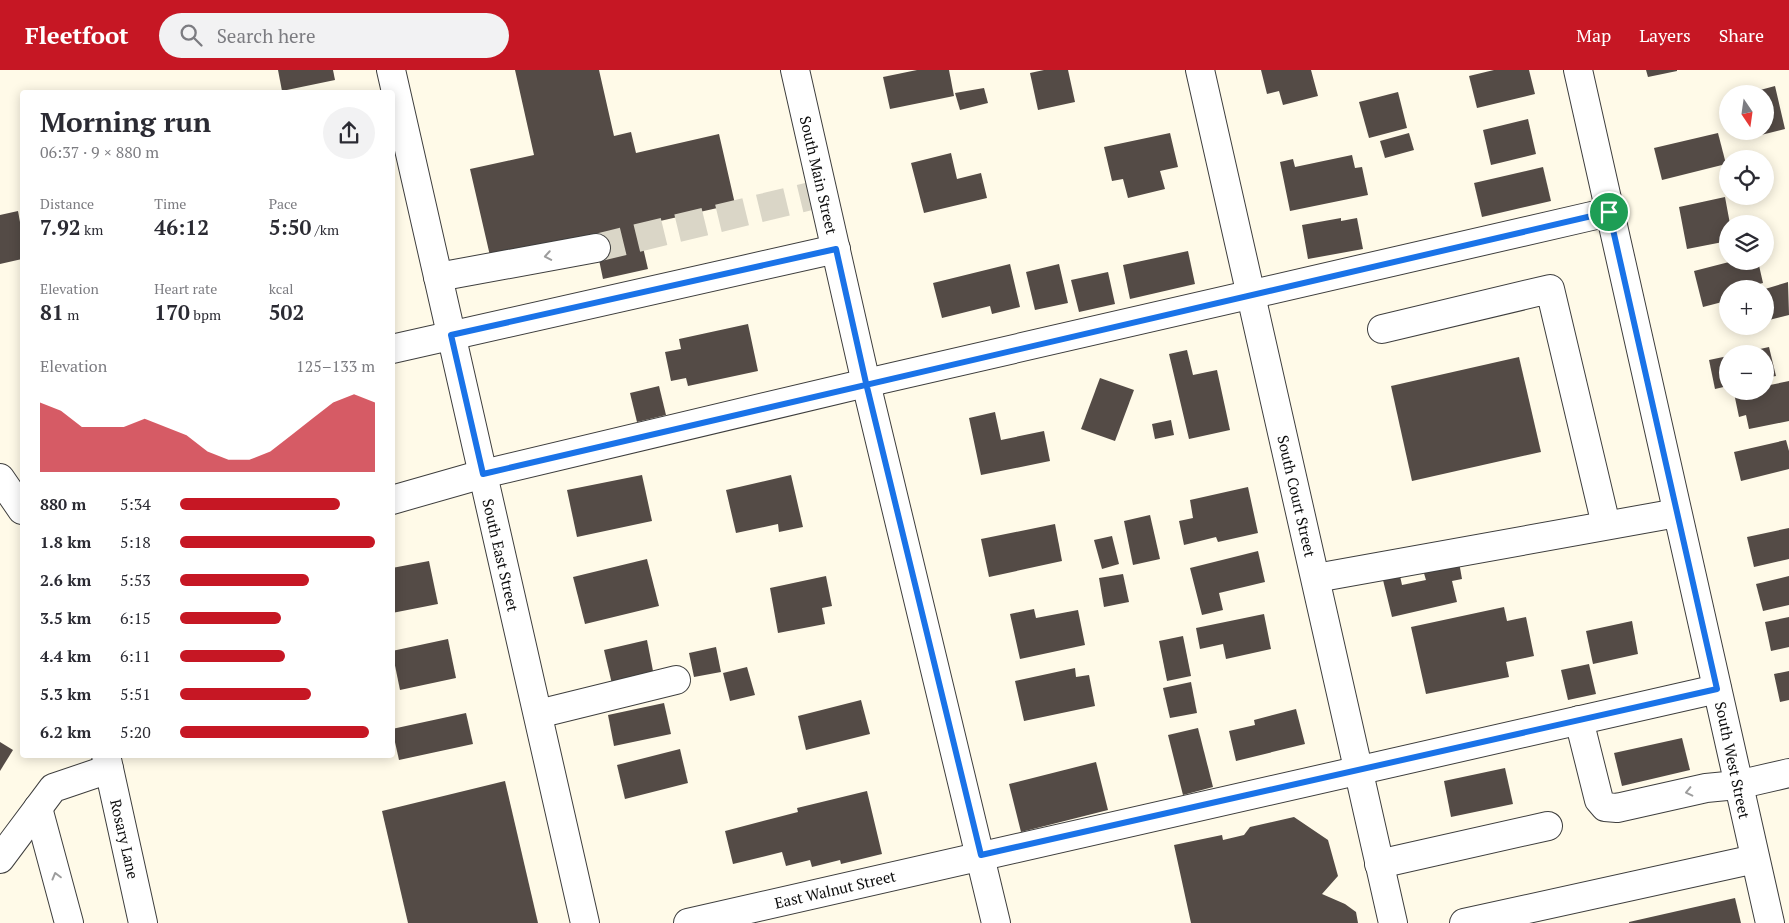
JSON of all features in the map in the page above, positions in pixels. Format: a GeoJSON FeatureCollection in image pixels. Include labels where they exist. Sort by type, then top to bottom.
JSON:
{"type":"FeatureCollection","features":[{"type":"Feature","properties":{"kind":"street","name":"South East Street"},"geometry":{"type":"LineString","coordinates":[[391,70],[586,923]]}},
{"type":"Feature","properties":{"kind":"street","name":"South Main Street"},"geometry":{"type":"LineString","coordinates":[[796,70],[866,383],[996,923]]}},
{"type":"Feature","properties":{"kind":"street","name":"South Court Street"},"geometry":{"type":"LineString","coordinates":[[1200,70],[1393,923]]}},
{"type":"Feature","properties":{"kind":"street","name":"South West Street"},"geometry":{"type":"LineString","coordinates":[[1578,70],[1737,785],[1770,923]]}},
{"type":"Feature","properties":{"kind":"street"},"geometry":{"type":"LineString","coordinates":[[395,499],[483,474],[866,383],[1609,212]]}},
{"type":"Feature","properties":{"kind":"street"},"geometry":{"type":"LineString","coordinates":[[438,276],[596,248]]}},
{"type":"Feature","properties":{"kind":"street"},"geometry":{"type":"LineString","coordinates":[[395,349],[836,249]]}},
{"type":"Feature","properties":{"kind":"street"},"geometry":{"type":"LineString","coordinates":[[1382,330],[1550,289],[1606,526]]}},
{"type":"Feature","properties":{"kind":"street"},"geometry":{"type":"LineString","coordinates":[[0,478],[20,507]]}},
{"type":"Feature","properties":{"kind":"street"},"geometry":{"type":"LineString","coordinates":[[1316,578],[1677,513]]}},
{"type":"Feature","properties":{"kind":"street"},"geometry":{"type":"LineString","coordinates":[[538,714],[676,680]]}},
{"type":"Feature","properties":{"kind":"street","name":"East Walnut Street"},"geometry":{"type":"LineString","coordinates":[[688,923],[1717,689]]}},
{"type":"Feature","properties":{"kind":"street"},"geometry":{"type":"LineString","coordinates":[[1579,720],[1599,800],[1605,807],[1617,808],[1706,788],[1737,785],[1789,773]]}},
{"type":"Feature","properties":{"kind":"street"},"geometry":{"type":"LineString","coordinates":[[0,859],[53,788],[108,762]]}},
{"type":"Feature","properties":{"kind":"street","name":"Rosary Lane"},"geometry":{"type":"LineString","coordinates":[[108,762],[143,923]]}},
{"type":"Feature","properties":{"kind":"street"},"geometry":{"type":"LineString","coordinates":[[38,808],[69,923]]}},
{"type":"Feature","properties":{"kind":"street"},"geometry":{"type":"LineString","coordinates":[[1379,864],[1548,826]]}},
{"type":"Feature","properties":{"kind":"street"},"geometry":{"type":"LineString","coordinates":[[1464,923],[1755,858]]}},
{"type":"Feature","properties":{"kind":"building"},"geometry":{"type":"Polygon","coordinates":[[[278,70],[333,70],[335,80],[282,90],[278,70]]]}},
{"type":"Feature","properties":{"kind":"building"},"geometry":{"type":"Polygon","coordinates":[[[515,70],[599,70],[614,136],[631,132],[636,153],[719,134],[735,204],[638,226],[648,269],[603,279],[594,236],[491,260],[470,169],[534,155],[515,70]]]}},
{"type":"Feature","properties":{"kind":"building"},"geometry":{"type":"Polygon","coordinates":[[[917,70],[949,70],[954,96],[890,109],[883,77],[917,70]]]}},
{"type":"Feature","properties":{"kind":"building"},"geometry":{"type":"Polygon","coordinates":[[[1044,70],[1068,70],[1075,102],[1038,110],[1030,73],[1044,70]]]}},
{"type":"Feature","properties":{"kind":"building"},"geometry":{"type":"Polygon","coordinates":[[[1261,70],[1311,70],[1318,96],[1283,105],[1279,91],[1267,94],[1261,70]]]}},
{"type":"Feature","properties":{"kind":"building"},"geometry":{"type":"Polygon","coordinates":[[[1494,70],[1529,70],[1535,94],[1477,108],[1469,76],[1494,70]]]}},
{"type":"Feature","properties":{"kind":"building"},"geometry":{"type":"Polygon","coordinates":[[[1646,70],[1677,70],[1677,71],[1648,77],[1646,70]]]}},
{"type":"Feature","properties":{"kind":"building"},"geometry":{"type":"Polygon","coordinates":[[[1774,86],[1785,129],[1774,132],[1774,86]]]}},
{"type":"Feature","properties":{"kind":"building"},"geometry":{"type":"Polygon","coordinates":[[[984,88],[988,103],[960,110],[955,93],[984,88]]]}},
{"type":"Feature","properties":{"kind":"building"},"geometry":{"type":"Polygon","coordinates":[[[1398,92],[1407,128],[1369,138],[1359,102],[1398,92]]]}},
{"type":"Feature","properties":{"kind":"building"},"geometry":{"type":"Polygon","coordinates":[[[1528,119],[1536,154],[1491,165],[1483,130],[1528,119]]]}},
{"type":"Feature","properties":{"kind":"building"},"geometry":{"type":"Polygon","coordinates":[[[1170,133],[1178,167],[1160,171],[1165,189],[1128,198],[1123,179],[1112,181],[1104,147],[1170,133]]]}},
{"type":"Feature","properties":{"kind":"building"},"geometry":{"type":"Polygon","coordinates":[[[1409,133],[1414,150],[1385,158],[1380,141],[1409,133]]]}},
{"type":"Feature","properties":{"kind":"building"},"geometry":{"type":"Polygon","coordinates":[[[1718,133],[1722,150],[1719,150],[1719,166],[1662,180],[1654,148],[1718,133]]]}},
{"type":"Feature","properties":{"kind":"building"},"geometry":{"type":"Polygon","coordinates":[[[951,153],[957,179],[981,173],[987,198],[924,213],[911,163],[951,153]]]}},
{"type":"Feature","properties":{"kind":"building"},"geometry":{"type":"Polygon","coordinates":[[[1352,155],[1355,168],[1362,167],[1368,195],[1290,211],[1280,162],[1293,159],[1295,167],[1352,155]]]}},
{"type":"Feature","properties":{"kind":"building"},"geometry":{"type":"Polygon","coordinates":[[[1543,167],[1551,201],[1482,217],[1474,183],[1543,167]]]}},
{"type":"Feature","properties":{"kind":"building"},"geometry":{"type":"Polygon","coordinates":[[[1719,198],[1719,205],[1726,205],[1728,215],[1719,215],[1719,243],[1687,249],[1679,207],[1719,198]]]}},
{"type":"Feature","properties":{"kind":"building"},"geometry":{"type":"Polygon","coordinates":[[[18,211],[20,222],[20,259],[0,264],[0,215],[18,211]]]}},
{"type":"Feature","properties":{"kind":"building"},"geometry":{"type":"Polygon","coordinates":[[[1341,218],[1341,221],[1357,218],[1363,249],[1308,259],[1302,225],[1341,218]]]}},
{"type":"Feature","properties":{"kind":"building"},"geometry":{"type":"Polygon","coordinates":[[[1188,251],[1195,284],[1130,299],[1123,265],[1188,251]]]}},
{"type":"Feature","properties":{"kind":"building"},"geometry":{"type":"Polygon","coordinates":[[[1010,264],[1020,307],[992,314],[990,306],[942,318],[933,283],[1010,264]]]}},
{"type":"Feature","properties":{"kind":"building"},"geometry":{"type":"Polygon","coordinates":[[[1059,264],[1068,303],[1035,310],[1026,272],[1059,264]]]}},
{"type":"Feature","properties":{"kind":"building"},"geometry":{"type":"Polygon","coordinates":[[[1719,265],[1719,270],[1760,270],[1762,280],[1719,280],[1719,303],[1703,307],[1694,271],[1719,265]]]}},
{"type":"Feature","properties":{"kind":"building"},"geometry":{"type":"Polygon","coordinates":[[[1108,272],[1115,304],[1079,312],[1071,280],[1108,272]]]}},
{"type":"Feature","properties":{"kind":"building"},"geometry":{"type":"Polygon","coordinates":[[[1788,282],[1789,315],[1774,319],[1774,286],[1788,282]]]}},
{"type":"Feature","properties":{"kind":"building"},"geometry":{"type":"Polygon","coordinates":[[[748,324],[758,371],[688,386],[686,378],[671,381],[665,352],[681,349],[679,339],[748,324]]]}},
{"type":"Feature","properties":{"kind":"building"},"geometry":{"type":"Polygon","coordinates":[[[1187,350],[1193,375],[1217,370],[1230,430],[1189,439],[1169,354],[1187,350]]]}},
{"type":"Feature","properties":{"kind":"building"},"geometry":{"type":"Polygon","coordinates":[[[1519,357],[1541,452],[1412,481],[1391,386],[1519,357]]]}},
{"type":"Feature","properties":{"kind":"building"},"geometry":{"type":"Polygon","coordinates":[[[1719,358],[1719,388],[1715,389],[1709,360],[1719,358]]]}},
{"type":"Feature","properties":{"kind":"building"},"geometry":{"type":"Polygon","coordinates":[[[1100,378],[1134,390],[1115,441],[1081,429],[1100,378]]]}},
{"type":"Feature","properties":{"kind":"building"},"geometry":{"type":"Polygon","coordinates":[[[1789,381],[1789,421],[1749,429],[1746,415],[1739,417],[1735,400],[1774,400],[1774,384],[1789,381]]]}},
{"type":"Feature","properties":{"kind":"building"},"geometry":{"type":"Polygon","coordinates":[[[659,386],[666,415],[637,422],[630,393],[659,386]]]}},
{"type":"Feature","properties":{"kind":"building"},"geometry":{"type":"Polygon","coordinates":[[[995,412],[1001,440],[1044,431],[1050,461],[981,475],[969,418],[995,412]]]}},
{"type":"Feature","properties":{"kind":"building"},"geometry":{"type":"Polygon","coordinates":[[[1171,420],[1174,435],[1155,439],[1152,424],[1171,420]]]}},
{"type":"Feature","properties":{"kind":"building"},"geometry":{"type":"Polygon","coordinates":[[[1786,440],[1789,451],[1789,469],[1741,481],[1734,452],[1786,440]]]}},
{"type":"Feature","properties":{"kind":"building"},"geometry":{"type":"Polygon","coordinates":[[[642,475],[652,521],[577,537],[567,490],[642,475]]]}},
{"type":"Feature","properties":{"kind":"building"},"geometry":{"type":"Polygon","coordinates":[[[791,475],[803,527],[779,532],[778,524],[736,533],[726,490],[791,475]]]}},
{"type":"Feature","properties":{"kind":"building"},"geometry":{"type":"Polygon","coordinates":[[[1248,487],[1258,533],[1218,542],[1216,537],[1184,545],[1179,521],[1193,518],[1190,500],[1248,487]]]}},
{"type":"Feature","properties":{"kind":"building"},"geometry":{"type":"Polygon","coordinates":[[[1150,515],[1160,559],[1133,565],[1124,521],[1150,515]]]}},
{"type":"Feature","properties":{"kind":"building"},"geometry":{"type":"Polygon","coordinates":[[[1055,524],[1062,561],[989,577],[981,539],[1055,524]]]}},
{"type":"Feature","properties":{"kind":"building"},"geometry":{"type":"Polygon","coordinates":[[[1789,528],[1789,559],[1754,567],[1747,537],[1789,528]]]}},
{"type":"Feature","properties":{"kind":"building"},"geometry":{"type":"Polygon","coordinates":[[[1112,536],[1119,564],[1102,569],[1094,540],[1112,536]]]}},
{"type":"Feature","properties":{"kind":"building"},"geometry":{"type":"Polygon","coordinates":[[[1258,551],[1265,582],[1219,593],[1223,610],[1202,615],[1190,568],[1258,551]]]}},
{"type":"Feature","properties":{"kind":"building"},"geometry":{"type":"Polygon","coordinates":[[[647,559],[659,606],[585,624],[573,577],[647,559]]]}},
{"type":"Feature","properties":{"kind":"building"},"geometry":{"type":"Polygon","coordinates":[[[429,561],[438,604],[395,612],[395,567],[429,561]]]}},
{"type":"Feature","properties":{"kind":"building"},"geometry":{"type":"Polygon","coordinates":[[[1459,562],[1462,579],[1452,581],[1457,602],[1392,617],[1383,580],[1400,576],[1402,585],[1426,580],[1423,570],[1459,562]]]}},
{"type":"Feature","properties":{"kind":"building"},"geometry":{"type":"Polygon","coordinates":[[[1123,574],[1129,602],[1104,607],[1099,578],[1123,574]]]}},
{"type":"Feature","properties":{"kind":"building"},"geometry":{"type":"Polygon","coordinates":[[[826,576],[832,606],[822,608],[825,624],[778,633],[770,588],[826,576]]]}},
{"type":"Feature","properties":{"kind":"building"},"geometry":{"type":"Polygon","coordinates":[[[1789,576],[1789,605],[1763,611],[1756,584],[1789,576]]]}},
{"type":"Feature","properties":{"kind":"building"},"geometry":{"type":"Polygon","coordinates":[[[1504,607],[1507,621],[1526,617],[1534,656],[1506,662],[1509,677],[1426,694],[1411,627],[1504,607]]]}},
{"type":"Feature","properties":{"kind":"building"},"geometry":{"type":"Polygon","coordinates":[[[1034,609],[1036,618],[1078,610],[1085,645],[1020,659],[1010,614],[1034,609]]]}},
{"type":"Feature","properties":{"kind":"building"},"geometry":{"type":"Polygon","coordinates":[[[1264,614],[1271,649],[1226,659],[1223,644],[1200,649],[1196,628],[1264,614]]]}},
{"type":"Feature","properties":{"kind":"building"},"geometry":{"type":"Polygon","coordinates":[[[1789,617],[1789,647],[1771,651],[1765,622],[1789,617]]]}},
{"type":"Feature","properties":{"kind":"building"},"geometry":{"type":"Polygon","coordinates":[[[1632,621],[1638,654],[1593,664],[1586,631],[1632,621]]]}},
{"type":"Feature","properties":{"kind":"building"},"geometry":{"type":"Polygon","coordinates":[[[1183,636],[1191,676],[1167,681],[1159,641],[1183,636]]]}},
{"type":"Feature","properties":{"kind":"building"},"geometry":{"type":"Polygon","coordinates":[[[448,639],[456,678],[400,690],[395,666],[395,650],[448,639]]]}},
{"type":"Feature","properties":{"kind":"building"},"geometry":{"type":"Polygon","coordinates":[[[647,640],[654,676],[612,684],[604,650],[647,640]]]}},
{"type":"Feature","properties":{"kind":"building"},"geometry":{"type":"Polygon","coordinates":[[[716,647],[721,672],[694,677],[689,653],[716,647]]]}},
{"type":"Feature","properties":{"kind":"building"},"geometry":{"type":"Polygon","coordinates":[[[1589,664],[1596,694],[1568,700],[1561,670],[1589,664]]]}},
{"type":"Feature","properties":{"kind":"building"},"geometry":{"type":"Polygon","coordinates":[[[747,667],[755,695],[730,701],[723,673],[747,667]]]}},
{"type":"Feature","properties":{"kind":"building"},"geometry":{"type":"Polygon","coordinates":[[[1075,668],[1076,677],[1089,675],[1095,706],[1024,721],[1015,681],[1075,668]]]}},
{"type":"Feature","properties":{"kind":"building"},"geometry":{"type":"Polygon","coordinates":[[[1789,671],[1789,700],[1780,702],[1774,674],[1789,671]]]}},
{"type":"Feature","properties":{"kind":"building"},"geometry":{"type":"Polygon","coordinates":[[[1191,682],[1197,713],[1170,718],[1163,688],[1191,682]]]}},
{"type":"Feature","properties":{"kind":"building"},"geometry":{"type":"Polygon","coordinates":[[[861,700],[870,734],[806,750],[798,716],[861,700]]]}},
{"type":"Feature","properties":{"kind":"building"},"geometry":{"type":"Polygon","coordinates":[[[664,703],[671,734],[614,746],[608,715],[664,703]]]}},
{"type":"Feature","properties":{"kind":"building"},"geometry":{"type":"Polygon","coordinates":[[[1296,709],[1305,744],[1236,761],[1229,731],[1255,725],[1254,720],[1296,709]]]}},
{"type":"Feature","properties":{"kind":"building"},"geometry":{"type":"Polygon","coordinates":[[[466,713],[473,744],[399,760],[395,742],[395,728],[466,713]]]}},
{"type":"Feature","properties":{"kind":"building"},"geometry":{"type":"Polygon","coordinates":[[[1198,728],[1213,787],[1183,795],[1168,735],[1198,728]]]}},
{"type":"Feature","properties":{"kind":"building"},"geometry":{"type":"Polygon","coordinates":[[[1682,738],[1690,770],[1622,786],[1614,753],[1682,738]]]}},
{"type":"Feature","properties":{"kind":"building"},"geometry":{"type":"Polygon","coordinates":[[[0,742],[13,750],[0,771],[0,742]]]}},
{"type":"Feature","properties":{"kind":"building"},"geometry":{"type":"Polygon","coordinates":[[[680,749],[688,783],[625,799],[617,765],[680,749]]]}},
{"type":"Feature","properties":{"kind":"building"},"geometry":{"type":"Polygon","coordinates":[[[1096,762],[1108,810],[1021,832],[1009,784],[1096,762]]]}},
{"type":"Feature","properties":{"kind":"building"},"geometry":{"type":"Polygon","coordinates":[[[1505,768],[1513,804],[1451,817],[1444,781],[1505,768]]]}},
{"type":"Feature","properties":{"kind":"building"},"geometry":{"type":"Polygon","coordinates":[[[505,781],[538,923],[408,923],[382,811],[505,781]]]}},
{"type":"Feature","properties":{"kind":"building"},"geometry":{"type":"Polygon","coordinates":[[[867,791],[882,854],[841,864],[840,860],[812,867],[810,860],[786,866],[782,852],[733,864],[725,831],[798,812],[797,808],[867,791]]]}},
{"type":"Feature","properties":{"kind":"building"},"geometry":{"type":"Polygon","coordinates":[[[1294,817],[1328,840],[1338,876],[1322,894],[1345,904],[1356,912],[1358,923],[1191,923],[1174,845],[1222,835],[1223,840],[1244,835],[1250,827],[1294,817]]]}},
{"type":"Feature","properties":{"kind":"building"},"geometry":{"type":"Polygon","coordinates":[[[1735,898],[1741,923],[1629,923],[1629,922],[1735,898]]]}},
{"type":"Feature","properties":{"kind":"tunnel"},"geometry":{"type":"LineString","coordinates":[[596,248],[823,193]]}},
{"type":"Feature","properties":{"kind":"route"},"geometry":{"type":"LineString","coordinates":[[1609,212],[866,383],[483,474],[451,335],[836,249],[866,383],[981,855],[1717,689],[1609,212]]}}]}
